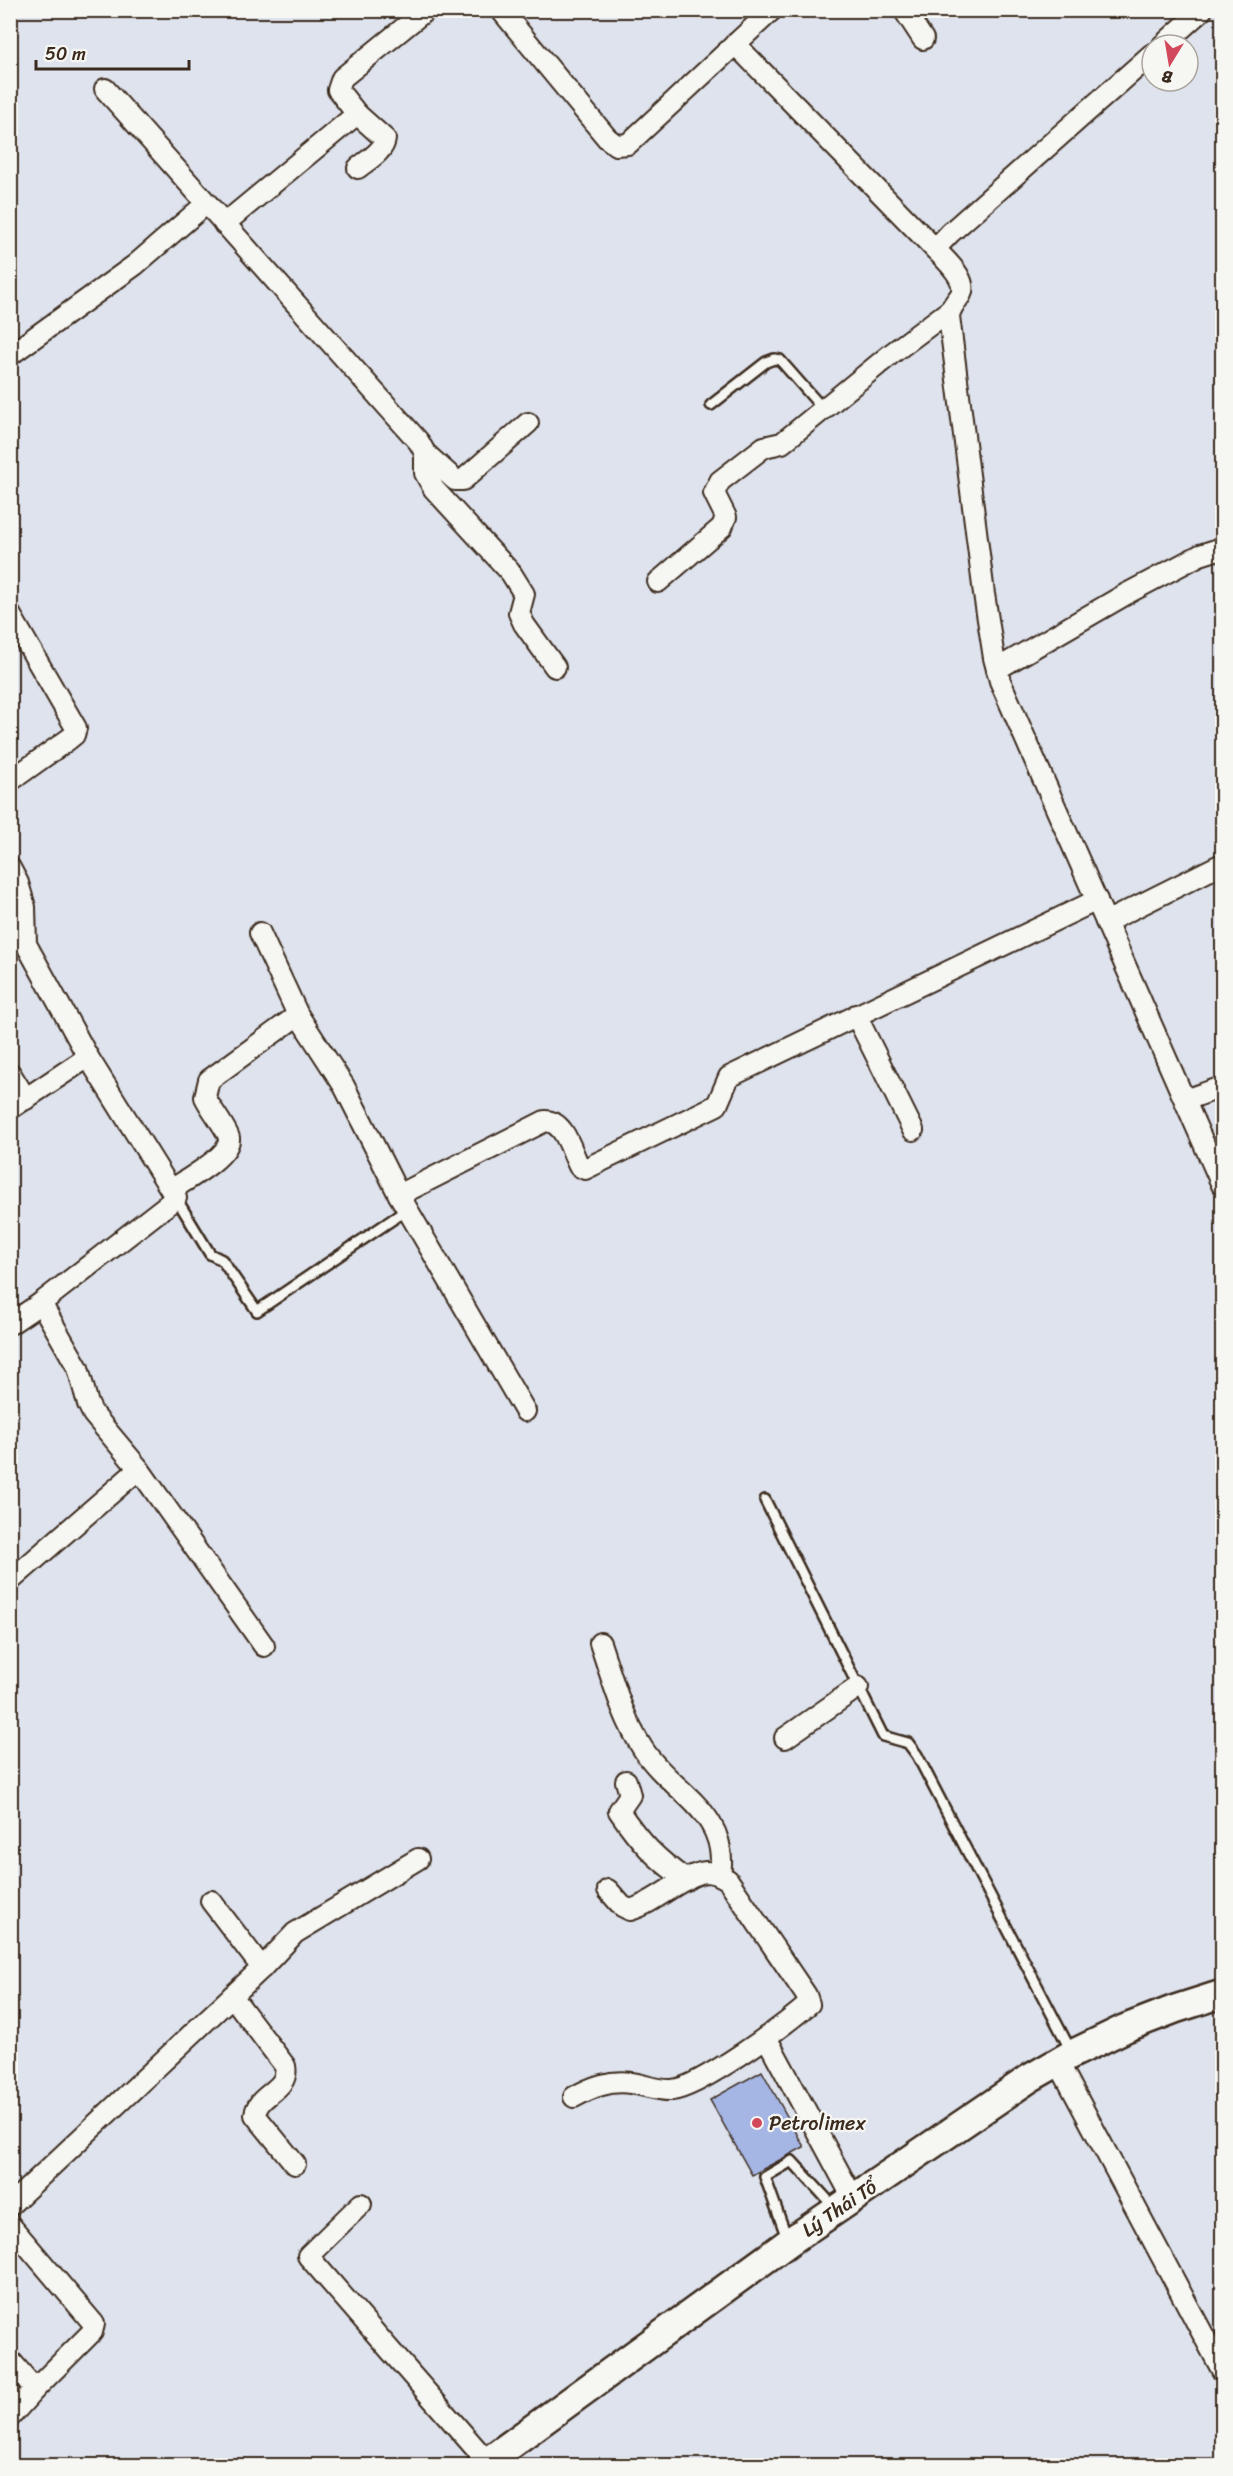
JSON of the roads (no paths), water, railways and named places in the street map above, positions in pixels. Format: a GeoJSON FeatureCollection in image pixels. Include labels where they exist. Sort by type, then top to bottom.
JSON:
{"type":"FeatureCollection","features":[{"type":"Feature","properties":{"kind":"main road","name":"Lý Thái Tổ"},"geometry":{"type":"LineString","coordinates":[[486,2464],[789,2242],[998,2100],[1065,2058],[1126,2028],[1176,2008],[1222,1994]]}},
{"type":"Feature","properties":{"kind":"street"},"geometry":{"type":"LineString","coordinates":[[358,168],[382,148],[385,139],[357,114],[338,90],[342,78],[426,10]]}},
{"type":"Feature","properties":{"kind":"street"},"geometry":{"type":"LineString","coordinates":[[501,10],[607,138],[616,145],[628,144],[772,10]]}},
{"type":"Feature","properties":{"kind":"street"},"geometry":{"type":"LineString","coordinates":[[904,10],[923,39]]}},
{"type":"Feature","properties":{"kind":"street"},"geometry":{"type":"LineString","coordinates":[[1176,33],[1202,10]]}},
{"type":"Feature","properties":{"kind":"street"},"geometry":{"type":"LineString","coordinates":[[658,582],[722,527],[726,518],[714,493],[720,481],[764,447],[782,443],[950,310],[962,293],[963,286],[960,279],[935,249],[735,44]]}},
{"type":"Feature","properties":{"kind":"street"},"geometry":{"type":"LineString","coordinates":[[935,249],[950,233],[1140,65]]}},
{"type":"Feature","properties":{"kind":"street"},"geometry":{"type":"LineString","coordinates":[[105,89],[419,442],[425,453],[455,480],[463,480],[528,423]]}},
{"type":"Feature","properties":{"kind":"street"},"geometry":{"type":"LineString","coordinates":[[224,224],[357,114]]}},
{"type":"Feature","properties":{"kind":"street"},"geometry":{"type":"LineString","coordinates":[[10,355],[135,265],[207,203]]}},
{"type":"Feature","properties":{"kind":"street"},"geometry":{"type":"LineString","coordinates":[[950,310],[984,594],[997,669],[1222,1185]]}},
{"type":"Feature","properties":{"kind":"street"},"geometry":{"type":"LineString","coordinates":[[425,453],[425,473],[434,489],[511,573],[524,594],[519,613],[524,624],[555,667]]}},
{"type":"Feature","properties":{"kind":"street"},"geometry":{"type":"LineString","coordinates":[[997,669],[1128,593],[1200,555],[1222,548]]}},
{"type":"Feature","properties":{"kind":"street"},"geometry":{"type":"LineString","coordinates":[[10,614],[76,728],[69,740],[10,781]]}},
{"type":"Feature","properties":{"kind":"street"},"geometry":{"type":"LineString","coordinates":[[1106,922],[1222,864]]}},
{"type":"Feature","properties":{"kind":"street"},"geometry":{"type":"LineString","coordinates":[[10,868],[18,883],[25,907],[26,944],[87,1057],[173,1194]]}},
{"type":"Feature","properties":{"kind":"street"},"geometry":{"type":"LineString","coordinates":[[403,1202],[545,1121],[552,1121],[560,1126],[579,1166],[585,1169],[717,1105],[729,1077],[1097,900]]}},
{"type":"Feature","properties":{"kind":"street"},"geometry":{"type":"LineString","coordinates":[[260,933],[298,1014],[344,1086],[403,1202],[525,1411]]}},
{"type":"Feature","properties":{"kind":"street"},"geometry":{"type":"LineString","coordinates":[[10,1324],[41,1303],[220,1157],[228,1146],[229,1137],[205,1097],[209,1080],[298,1014]]}},
{"type":"Feature","properties":{"kind":"street"},"geometry":{"type":"LineString","coordinates":[[856,1016],[913,1130]]}},
{"type":"Feature","properties":{"kind":"street"},"geometry":{"type":"LineString","coordinates":[[10,1072],[18,1104],[87,1057]]}},
{"type":"Feature","properties":{"kind":"street"},"geometry":{"type":"LineString","coordinates":[[1185,1100],[1222,1087]]}},
{"type":"Feature","properties":{"kind":"street"},"geometry":{"type":"LineString","coordinates":[[41,1303],[78,1368],[93,1414],[139,1469],[264,1646]]}},
{"type":"Feature","properties":{"kind":"street"},"geometry":{"type":"LineString","coordinates":[[10,1581],[139,1469]]}},
{"type":"Feature","properties":{"kind":"street"},"geometry":{"type":"LineString","coordinates":[[600,1643],[626,1715],[643,1749],[707,1816],[722,1860],[720,1875]]}},
{"type":"Feature","properties":{"kind":"street"},"geometry":{"type":"LineString","coordinates":[[784,1737],[858,1687]]}},
{"type":"Feature","properties":{"kind":"street"},"geometry":{"type":"LineString","coordinates":[[626,1781],[630,1795],[619,1811],[641,1843],[666,1866],[686,1880]]}},
{"type":"Feature","properties":{"kind":"street"},"geometry":{"type":"LineString","coordinates":[[14,2195],[232,1996],[295,1933],[418,1859]]}},
{"type":"Feature","properties":{"kind":"street"},"geometry":{"type":"LineString","coordinates":[[574,2097],[608,2082],[630,2083],[663,2090],[690,2086],[766,2037],[809,2004],[808,1998],[728,1880],[720,1875],[705,1872],[630,1911],[622,1906],[608,1890]]}},
{"type":"Feature","properties":{"kind":"street"},"geometry":{"type":"LineString","coordinates":[[211,1901],[262,1968]]}},
{"type":"Feature","properties":{"kind":"street"},"geometry":{"type":"LineString","coordinates":[[232,1996],[285,2066],[286,2074],[283,2082],[261,2102],[256,2108],[255,2115],[295,2164]]}},
{"type":"Feature","properties":{"kind":"street"},"geometry":{"type":"LineString","coordinates":[[766,2037],[845,2204]]}},
{"type":"Feature","properties":{"kind":"street"},"geometry":{"type":"LineString","coordinates":[[1065,2058],[1222,2370]]}},
{"type":"Feature","properties":{"kind":"street"},"geometry":{"type":"LineString","coordinates":[[361,2204],[308,2256],[486,2464]]}},
{"type":"Feature","properties":{"kind":"street"},"geometry":{"type":"LineString","coordinates":[[10,2225],[94,2324],[92,2332],[10,2417]]}},
{"type":"Feature","properties":{"kind":"street"},"geometry":{"type":"LineString","coordinates":[[10,2360],[35,2389]]}},
{"type":"Feature","properties":{"kind":"lane"},"geometry":{"type":"LineString","coordinates":[[711,405],[766,362],[774,359],[780,360],[823,410]]}},
{"type":"Feature","properties":{"kind":"lane"},"geometry":{"type":"LineString","coordinates":[[173,1194],[210,1254],[222,1260],[257,1311],[403,1202]]}},
{"type":"Feature","properties":{"kind":"lane"},"geometry":{"type":"LineString","coordinates":[[765,1500],[883,1736],[908,1743],[917,1755],[1065,2058]]}},
{"type":"Feature","properties":{"kind":"lane"},"geometry":{"type":"LineString","coordinates":[[789,2242],[765,2177],[792,2161],[845,2204]]}},
{"type":"Feature","properties":{"kind":"place","name":"Petrolimex"},"geometry":{"type":"Point","coordinates":[757,2123]}}]}
